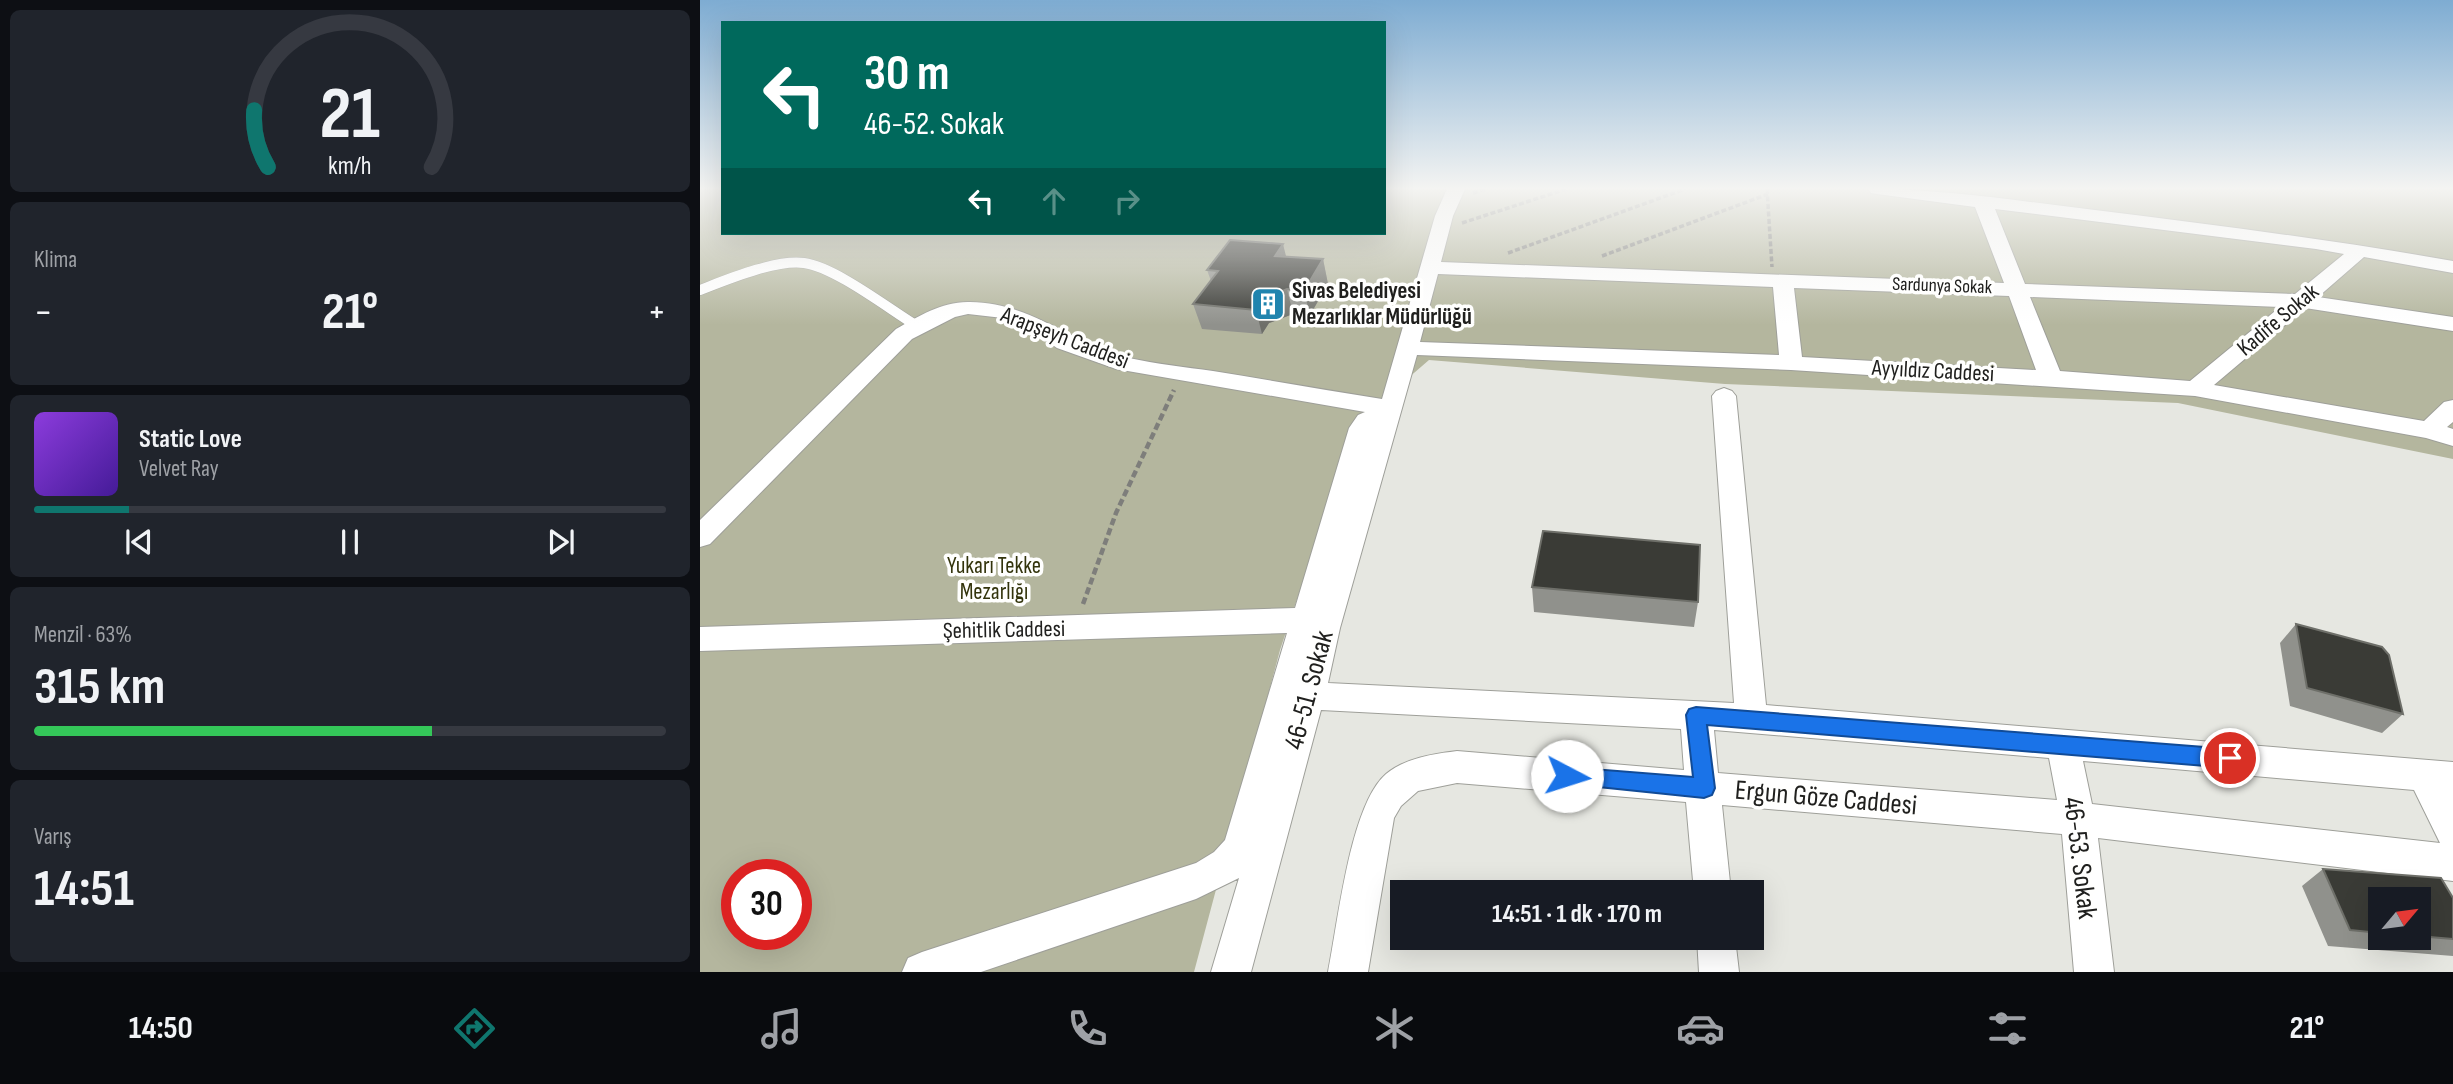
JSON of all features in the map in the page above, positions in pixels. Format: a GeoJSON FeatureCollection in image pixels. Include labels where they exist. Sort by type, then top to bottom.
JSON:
{"type":"FeatureCollection","features":[{"type":"Feature","properties":{"kind":"street","name":"46-51. Sokak"},"geometry":{"type":"LineString","coordinates":[[1231,972],[1309,696],[1325,628],[1439,234]]}},
{"type":"Feature","properties":{"kind":"street"},"geometry":{"type":"LineString","coordinates":[[1995,234],[2051,378]]}},
{"type":"Feature","properties":{"kind":"street"},"geometry":{"type":"LineString","coordinates":[[2252,234],[2453,267]]}},
{"type":"Feature","properties":{"kind":"street","name":"Kadife Sokak"},"geometry":{"type":"LineString","coordinates":[[2195,389],[2360,251]]}},
{"type":"Feature","properties":{"kind":"street","name":"Sardunya Sokak"},"geometry":{"type":"LineString","coordinates":[[1430,268],[1777,282],[2016,288],[2301,301],[2453,324]]}},
{"type":"Feature","properties":{"kind":"street"},"geometry":{"type":"LineString","coordinates":[[1777,282],[1791,363]]}},
{"type":"Feature","properties":{"kind":"street","name":"Arapşeyh Caddesi"},"geometry":{"type":"LineString","coordinates":[[700,537],[904,334],[931,317],[968,308],[1007,312],[1037,324],[1065,343],[1112,360],[1391,408]]}},
{"type":"Feature","properties":{"kind":"street","name":"Ayyıldız Caddesi"},"geometry":{"type":"LineString","coordinates":[[1408,348],[1791,363],[2195,389],[2429,430],[2453,438]]}},
{"type":"Feature","properties":{"kind":"street"},"geometry":{"type":"LineString","coordinates":[[1724,396],[1751,718]]}},
{"type":"Feature","properties":{"kind":"street","name":"46-51. Sokak"},"geometry":{"type":"LineString","coordinates":[[922,972],[1217,873],[1233,861],[1241,848],[1362,428],[1367,421],[1391,408]]}},
{"type":"Feature","properties":{"kind":"street"},"geometry":{"type":"LineString","coordinates":[[2429,430],[2453,408]]}},
{"type":"Feature","properties":{"kind":"street","name":"Şehitlik Caddesi"},"geometry":{"type":"LineString","coordinates":[[700,639],[1307,620]]}},
{"type":"Feature","properties":{"kind":"street"},"geometry":{"type":"LineString","coordinates":[[1309,696],[1751,718],[2438,776],[2453,833]]}},
{"type":"Feature","properties":{"kind":"street"},"geometry":{"type":"LineString","coordinates":[[1696,715],[1712,880]]}},
{"type":"Feature","properties":{"kind":"street","name":"46-53. Sokak"},"geometry":{"type":"LineString","coordinates":[[2063,744],[2078,819],[2094,972]]}},
{"type":"Feature","properties":{"kind":"street","name":"Ergun Göze Caddesi"},"geometry":{"type":"LineString","coordinates":[[1348,972],[1375,821],[1390,792],[1410,776],[1429,770],[1457,767],[2078,819],[2453,863]]}},
{"type":"Feature","properties":{"kind":"street"},"geometry":{"type":"LineString","coordinates":[[1717,950],[1719,972]]}},
{"type":"Feature","properties":{"kind":"lane"},"geometry":{"type":"LineString","coordinates":[[700,290],[789,264],[804,263],[823,270],[917,326]]}},
{"type":"Feature","properties":{"kind":"path"},"geometry":{"type":"LineString","coordinates":[[1464,269],[1560,234]]}},
{"type":"Feature","properties":{"kind":"path"},"geometry":{"type":"LineString","coordinates":[[1555,273],[1659,234]]}},
{"type":"Feature","properties":{"kind":"path"},"geometry":{"type":"LineString","coordinates":[[1772,234],[1777,282]]}},
{"type":"Feature","properties":{"kind":"path"},"geometry":{"type":"LineString","coordinates":[[1074,629],[1116,513],[1183,374]]}},
{"type":"Feature","properties":{"kind":"green space","name":"Yukarı Tekke Mezarlığı"},"geometry":{"type":"Polygon","coordinates":[[[700,234],[2453,234],[2453,459],[2178,403],[1725,384],[1429,360],[1356,423],[1280,650],[1194,972],[700,972],[700,234]]]}},
{"type":"Feature","properties":{"kind":"building"},"geometry":{"type":"Polygon","coordinates":[[[1230,240],[1283,244],[1275,256],[1323,259],[1304,291],[1287,289],[1263,299],[1256,310],[1193,304],[1218,271],[1207,270],[1230,240]]]}},
{"type":"Feature","properties":{"kind":"building"},"geometry":{"type":"Polygon","coordinates":[[[1543,531],[1700,545],[1698,602],[1532,587],[1543,531]]]}},
{"type":"Feature","properties":{"kind":"building"},"geometry":{"type":"Polygon","coordinates":[[[2296,624],[2382,647],[2389,655],[2403,714],[2307,688],[2296,624]]]}},
{"type":"Feature","properties":{"kind":"building"},"geometry":{"type":"Polygon","coordinates":[[[2323,869],[2441,878],[2453,898],[2453,939],[2431,937],[2431,887],[2368,887],[2368,932],[2350,930],[2323,869]]]}},
{"type":"Feature","properties":{"kind":"place","name":"Sivas Belediyesi Mezarlıklar Müdürlüğü"},"geometry":{"type":"Point","coordinates":[1268,304]}},
{"type":"Feature","properties":{"kind":"route"},"geometry":{"type":"LineString","coordinates":[[1567,776],[1704,788],[1696,715],[2230,758]]}}]}
